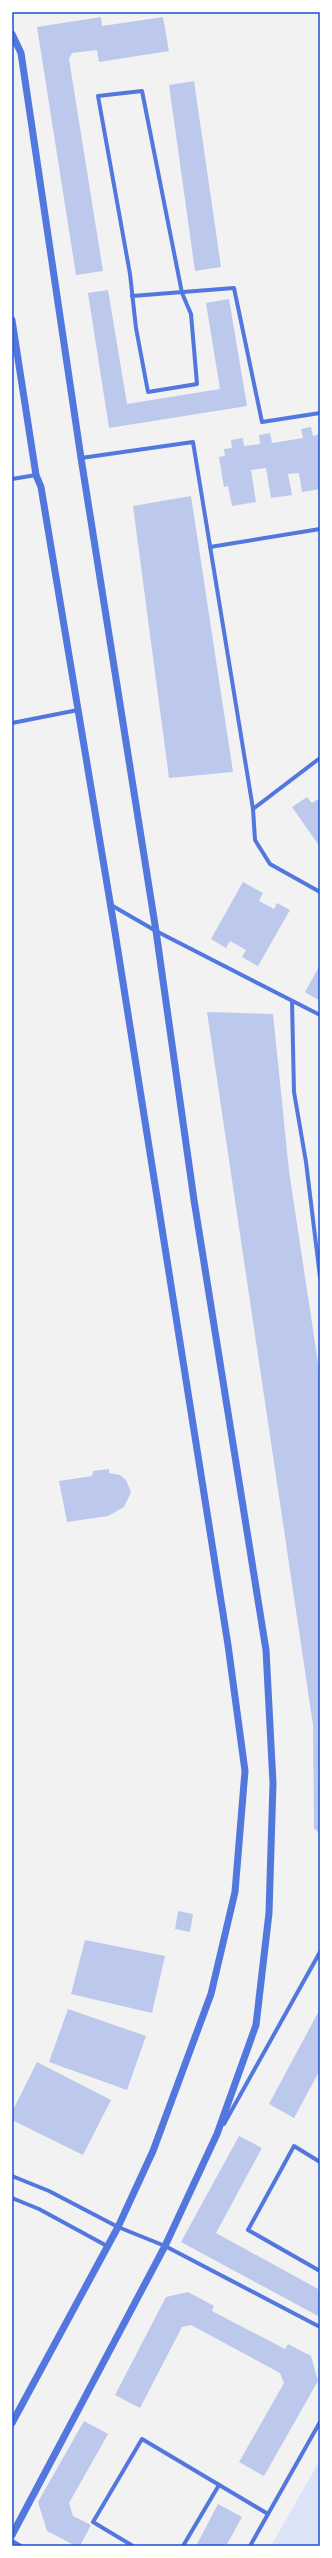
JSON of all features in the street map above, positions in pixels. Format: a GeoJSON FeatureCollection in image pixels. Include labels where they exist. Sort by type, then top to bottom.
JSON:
{"type":"FeatureCollection","features":[{"type":"Feature","properties":{"kind":"street"},"geometry":{"type":"LineString","coordinates":[[12,34],[21,53],[81,458],[156,931],[194,1200],[266,1650],[273,1783],[269,1913],[256,2025],[218,2134]]}},
{"type":"Feature","properties":{"kind":"street"},"geometry":{"type":"LineString","coordinates":[[142,91],[182,293],[191,314],[197,384],[148,392],[132,296],[130,274],[98,96],[142,91]]}},
{"type":"Feature","properties":{"kind":"street"},"geometry":{"type":"LineString","coordinates":[[132,296],[234,288],[262,422],[320,413]]}},
{"type":"Feature","properties":{"kind":"street"},"geometry":{"type":"LineString","coordinates":[[12,320],[36,475],[41,487],[111,904],[227,1638],[245,1772],[236,1892],[211,1994],[153,2151],[118,2227],[80,2300],[12,2423]]}},
{"type":"Feature","properties":{"kind":"street"},"geometry":{"type":"LineString","coordinates":[[81,458],[193,442],[253,809],[255,840],[270,864],[320,892]]}},
{"type":"Feature","properties":{"kind":"street"},"geometry":{"type":"LineString","coordinates":[[12,479],[36,475]]}},
{"type":"Feature","properties":{"kind":"street"},"geometry":{"type":"LineString","coordinates":[[210,547],[320,529]]}},
{"type":"Feature","properties":{"kind":"street"},"geometry":{"type":"LineString","coordinates":[[12,723],[78,710]]}},
{"type":"Feature","properties":{"kind":"street"},"geometry":{"type":"LineString","coordinates":[[253,809],[320,758]]}},
{"type":"Feature","properties":{"kind":"street"},"geometry":{"type":"LineString","coordinates":[[111,904],[156,931],[320,1015]]}},
{"type":"Feature","properties":{"kind":"street"},"geometry":{"type":"LineString","coordinates":[[292,1001],[294,1092],[306,1162],[320,1277]]}},
{"type":"Feature","properties":{"kind":"street"},"geometry":{"type":"LineString","coordinates":[[12,2535],[165,2246],[218,2134],[319,1958],[320,1952]]}},
{"type":"Feature","properties":{"kind":"street"},"geometry":{"type":"LineString","coordinates":[[320,2162],[294,2146],[248,2230],[320,2271]]}},
{"type":"Feature","properties":{"kind":"street"},"geometry":{"type":"LineString","coordinates":[[12,2176],[49,2191],[118,2227],[165,2246],[320,2327]]}},
{"type":"Feature","properties":{"kind":"street"},"geometry":{"type":"LineString","coordinates":[[12,2198],[39,2209],[107,2246]]}},
{"type":"Feature","properties":{"kind":"street"},"geometry":{"type":"LineString","coordinates":[[250,2546],[320,2422]]}},
{"type":"Feature","properties":{"kind":"street"},"geometry":{"type":"LineString","coordinates":[[133,2546],[93,2522],[142,2439],[268,2514]]}},
{"type":"Feature","properties":{"kind":"street"},"geometry":{"type":"LineString","coordinates":[[183,2546],[220,2485]]}},
{"type":"Feature","properties":{"kind":"street"},"geometry":{"type":"LineString","coordinates":[[12,2541],[21,2546]]}},
{"type":"Feature","properties":{"kind":"shaded area"},"geometry":{"type":"Polygon","coordinates":[[[320,2460],[320,2546],[271,2546],[320,2460]]]}},
{"type":"Feature","properties":{"kind":"building"},"geometry":{"type":"Polygon","coordinates":[[[101,17],[102,26],[163,17],[169,51],[99,62],[97,50],[72,53],[69,59],[103,271],[76,275],[37,27],[101,17]]]}},
{"type":"Feature","properties":{"kind":"building"},"geometry":{"type":"Polygon","coordinates":[[[194,81],[221,267],[195,271],[169,85],[194,81]]]}},
{"type":"Feature","properties":{"kind":"building"},"geometry":{"type":"Polygon","coordinates":[[[108,290],[127,404],[220,389],[206,303],[229,299],[247,406],[109,428],[88,293],[108,290]]]}},
{"type":"Feature","properties":{"kind":"building"},"geometry":{"type":"Polygon","coordinates":[[[311,427],[313,436],[320,434],[320,489],[302,492],[299,473],[288,474],[292,495],[271,498],[266,468],[251,470],[256,502],[232,506],[228,486],[224,487],[219,457],[225,456],[224,449],[232,448],[231,440],[243,438],[244,446],[260,444],[259,435],[270,433],[272,443],[303,438],[301,429],[311,427]]]}},
{"type":"Feature","properties":{"kind":"building"},"geometry":{"type":"Polygon","coordinates":[[[191,496],[233,772],[169,778],[133,506],[191,496]]]}},
{"type":"Feature","properties":{"kind":"building"},"geometry":{"type":"Polygon","coordinates":[[[307,797],[312,803],[320,798],[320,847],[292,807],[307,797]]]}},
{"type":"Feature","properties":{"kind":"building"},"geometry":{"type":"Polygon","coordinates":[[[243,882],[263,893],[259,901],[274,909],[277,903],[290,910],[258,966],[242,957],[246,950],[230,941],[226,948],[211,939],[243,882]]]}},
{"type":"Feature","properties":{"kind":"building"},"geometry":{"type":"Polygon","coordinates":[[[320,965],[320,1001],[305,992],[320,965]]]}},
{"type":"Feature","properties":{"kind":"building"},"geometry":{"type":"Polygon","coordinates":[[[207,1012],[273,1014],[289,1171],[320,1376],[320,1834],[314,1828],[313,1725],[207,1012]]]}},
{"type":"Feature","properties":{"kind":"building"},"geometry":{"type":"Polygon","coordinates":[[[109,1469],[109,1473],[120,1475],[126,1480],[131,1492],[124,1507],[108,1516],[67,1522],[59,1481],[92,1476],[93,1471],[109,1469]]]}},
{"type":"Feature","properties":{"kind":"building"},"geometry":{"type":"Polygon","coordinates":[[[178,1911],[193,1914],[190,1932],[175,1929],[178,1911]]]}},
{"type":"Feature","properties":{"kind":"building"},"geometry":{"type":"Polygon","coordinates":[[[85,1940],[165,1956],[152,2013],[71,1994],[85,1940]]]}},
{"type":"Feature","properties":{"kind":"building"},"geometry":{"type":"Polygon","coordinates":[[[68,2009],[146,2036],[127,2090],[49,2062],[68,2009]]]}},
{"type":"Feature","properties":{"kind":"building"},"geometry":{"type":"Polygon","coordinates":[[[320,2009],[320,2070],[294,2118],[269,2104],[320,2009]]]}},
{"type":"Feature","properties":{"kind":"building"},"geometry":{"type":"Polygon","coordinates":[[[37,2062],[111,2100],[83,2155],[12,2120],[12,2112],[37,2062]]]}},
{"type":"Feature","properties":{"kind":"building"},"geometry":{"type":"Polygon","coordinates":[[[239,2136],[262,2148],[216,2233],[320,2290],[320,2317],[181,2242],[239,2136]]]}},
{"type":"Feature","properties":{"kind":"building"},"geometry":{"type":"Polygon","coordinates":[[[188,2292],[214,2306],[212,2311],[285,2349],[288,2344],[311,2356],[318,2381],[264,2476],[239,2462],[284,2383],[280,2373],[191,2325],[182,2327],[140,2408],[115,2395],[166,2297],[188,2292]]]}},
{"type":"Feature","properties":{"kind":"building"},"geometry":{"type":"Polygon","coordinates":[[[84,2421],[108,2434],[69,2503],[73,2516],[91,2525],[80,2546],[76,2546],[47,2531],[38,2502],[84,2421]]]}},
{"type":"Feature","properties":{"kind":"building"},"geometry":{"type":"Polygon","coordinates":[[[218,2504],[242,2517],[226,2546],[196,2546],[218,2504]]]}}]}
